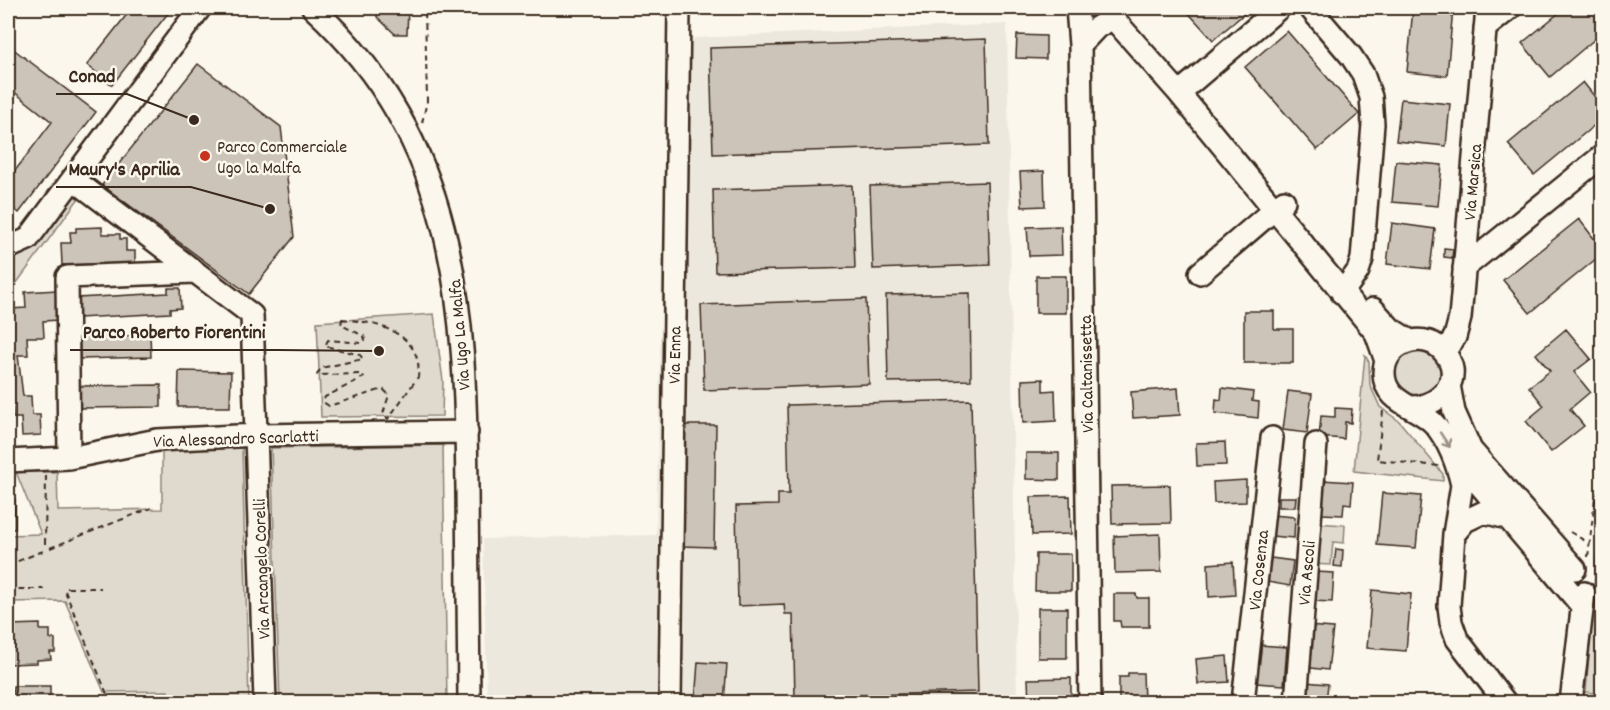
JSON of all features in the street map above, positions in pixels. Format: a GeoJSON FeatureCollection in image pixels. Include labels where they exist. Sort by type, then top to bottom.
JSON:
{"type":"FeatureCollection","features":[{"type":"Feature","properties":{"kind":"street"},"geometry":{"type":"LineString","coordinates":[[8,248],[28,238],[200,8]]}},
{"type":"Feature","properties":{"kind":"street","name":"Via Ugo La Malfa"},"geometry":{"type":"LineString","coordinates":[[313,8],[339,33],[399,113],[430,180],[458,292],[466,432],[469,702]]}},
{"type":"Feature","properties":{"kind":"street","name":"Via Enna"},"geometry":{"type":"LineString","coordinates":[[670,702],[680,8]]}},
{"type":"Feature","properties":{"kind":"street","name":"Via Caltanissetta"},"geometry":{"type":"LineString","coordinates":[[1077,8],[1080,45],[1090,702]]}},
{"type":"Feature","properties":{"kind":"street"},"geometry":{"type":"LineString","coordinates":[[1184,89],[1279,8]]}},
{"type":"Feature","properties":{"kind":"street"},"geometry":{"type":"LineString","coordinates":[[1310,8],[1351,56],[1363,74],[1371,97],[1373,124],[1362,260],[1346,288]]}},
{"type":"Feature","properties":{"kind":"street"},"geometry":{"type":"LineString","coordinates":[[1486,18],[1510,8]]}},
{"type":"Feature","properties":{"kind":"street"},"geometry":{"type":"LineString","coordinates":[[1080,45],[1114,11],[1184,89],[1346,288],[1376,333],[1386,362],[1385,384],[1391,394],[1399,402],[1435,425],[1465,478],[1507,518],[1556,546],[1581,566]]}},
{"type":"Feature","properties":{"kind":"street","name":"Via Marsica"},"geometry":{"type":"LineString","coordinates":[[1444,352],[1459,325],[1486,18]]}},
{"type":"Feature","properties":{"kind":"street"},"geometry":{"type":"LineString","coordinates":[[1464,268],[1602,156]]}},
{"type":"Feature","properties":{"kind":"street"},"geometry":{"type":"LineString","coordinates":[[73,179],[195,272]]}},
{"type":"Feature","properties":{"kind":"street"},"geometry":{"type":"LineString","coordinates":[[1200,273],[1279,206]]}},
{"type":"Feature","properties":{"kind":"street"},"geometry":{"type":"LineString","coordinates":[[69,458],[67,277],[195,272]]}},
{"type":"Feature","properties":{"kind":"street","name":"Via Arcangelo Corelli"},"geometry":{"type":"LineString","coordinates":[[195,272],[252,315],[265,702]]}},
{"type":"Feature","properties":{"kind":"street"},"geometry":{"type":"LineString","coordinates":[[1346,288],[1391,329],[1410,340],[1429,342],[1444,352],[1452,374],[1443,396],[1433,404],[1410,407]]}},
{"type":"Feature","properties":{"kind":"street"},"geometry":{"type":"LineString","coordinates":[[1386,362],[1400,345],[1410,340]]}},
{"type":"Feature","properties":{"kind":"street"},"geometry":{"type":"LineString","coordinates":[[1449,385],[1454,412],[1472,450],[1556,546],[1583,599],[1571,702]]}},
{"type":"Feature","properties":{"kind":"street","name":"Via Alessandro Scarlatti"},"geometry":{"type":"LineString","coordinates":[[8,461],[69,458],[146,441],[257,435],[466,432]]}},
{"type":"Feature","properties":{"kind":"street","name":"Via Cosenza"},"geometry":{"type":"LineString","coordinates":[[1243,702],[1272,438]]}},
{"type":"Feature","properties":{"kind":"street","name":"Via Ascoli"},"geometry":{"type":"LineString","coordinates":[[1296,702],[1316,444]]}},
{"type":"Feature","properties":{"kind":"street"},"geometry":{"type":"LineString","coordinates":[[1472,450],[1454,534],[1449,606],[1453,630],[1505,702]]}},
{"type":"Feature","properties":{"kind":"street"},"geometry":{"type":"LineString","coordinates":[[1454,534],[1465,521],[1484,512],[1507,518]]}},
{"type":"Feature","properties":{"kind":"street"},"geometry":{"type":"LineString","coordinates":[[1559,702],[1567,638]]}},
{"type":"Feature","properties":{"kind":"path"},"geometry":{"type":"LineString","coordinates":[[416,147],[427,101],[425,8]]}},
{"type":"Feature","properties":{"kind":"path"},"geometry":{"type":"LineString","coordinates":[[342,319],[399,333],[416,352],[418,377],[388,419],[383,414],[389,395],[382,389],[329,406],[323,402],[325,397],[364,378],[361,374],[321,377],[318,375],[318,369],[362,360],[360,355],[325,346],[328,340],[366,340],[364,336],[341,325],[342,319]]}},
{"type":"Feature","properties":{"kind":"path"},"geometry":{"type":"LineString","coordinates":[[1384,405],[1377,460],[1442,466]]}},
{"type":"Feature","properties":{"kind":"path"},"geometry":{"type":"LineString","coordinates":[[45,544],[46,470]]}},
{"type":"Feature","properties":{"kind":"path"},"geometry":{"type":"LineString","coordinates":[[1581,566],[1590,543],[1595,498],[1602,488]]}},
{"type":"Feature","properties":{"kind":"path"},"geometry":{"type":"LineString","coordinates":[[50,548],[151,508]]}},
{"type":"Feature","properties":{"kind":"path"},"geometry":{"type":"LineString","coordinates":[[1556,546],[1590,543]]}},
{"type":"Feature","properties":{"kind":"path"},"geometry":{"type":"LineString","coordinates":[[8,565],[43,551]]}},
{"type":"Feature","properties":{"kind":"path"},"geometry":{"type":"LineString","coordinates":[[101,588],[66,589],[107,694]]}},
{"type":"Feature","properties":{"kind":"path"},"geometry":{"type":"LineString","coordinates":[[8,589],[45,589]]}},
{"type":"Feature","properties":{"kind":"shaded area"},"geometry":{"type":"Polygon","coordinates":[[[1007,24],[1017,702],[487,702],[483,539],[656,535],[667,39],[1007,24]]]}},
{"type":"Feature","properties":{"kind":"shaded area"},"geometry":{"type":"Polygon","coordinates":[[[69,192],[79,198],[8,295],[8,255],[69,192]]]}},
{"type":"Feature","properties":{"kind":"shaded area"},"geometry":{"type":"Polygon","coordinates":[[[434,314],[443,381],[442,416],[321,417],[317,322],[434,314]]]}},
{"type":"Feature","properties":{"kind":"shaded area"},"geometry":{"type":"Polygon","coordinates":[[[1412,346],[1439,356],[1444,383],[1421,401],[1395,390],[1392,364],[1412,346]]]}},
{"type":"Feature","properties":{"kind":"shaded area"},"geometry":{"type":"Polygon","coordinates":[[[1365,355],[1369,362],[1370,385],[1380,407],[1399,421],[1443,474],[1443,481],[1354,471],[1365,355]]]}},
{"type":"Feature","properties":{"kind":"shaded area"},"geometry":{"type":"Polygon","coordinates":[[[443,445],[447,702],[280,702],[271,448],[443,445]]]}},
{"type":"Feature","properties":{"kind":"shaded area"},"geometry":{"type":"Polygon","coordinates":[[[242,448],[249,702],[169,702],[168,691],[104,692],[65,601],[8,602],[8,535],[41,534],[16,472],[57,472],[58,511],[162,509],[162,449],[242,448]]]}},
{"type":"Feature","properties":{"kind":"shaded area"},"geometry":{"type":"Polygon","coordinates":[[[1602,483],[1602,694],[1586,692],[1602,483]]]}},
{"type":"Feature","properties":{"kind":"shaded area"},"geometry":{"type":"Polygon","coordinates":[[[1315,523],[1345,525],[1344,543],[1333,542],[1331,565],[1311,564],[1315,523]]]}},
{"type":"Feature","properties":{"kind":"building"},"geometry":{"type":"Polygon","coordinates":[[[132,8],[172,8],[112,85],[87,65],[132,8]]]}},
{"type":"Feature","properties":{"kind":"building"},"geometry":{"type":"Polygon","coordinates":[[[377,8],[408,8],[407,34],[395,34],[377,17],[377,8]]]}},
{"type":"Feature","properties":{"kind":"building"},"geometry":{"type":"Polygon","coordinates":[[[1184,8],[1251,8],[1213,40],[1184,8]]]}},
{"type":"Feature","properties":{"kind":"building"},"geometry":{"type":"Polygon","coordinates":[[[1413,8],[1453,8],[1447,76],[1407,72],[1413,8]]]}},
{"type":"Feature","properties":{"kind":"building"},"geometry":{"type":"Polygon","coordinates":[[[1565,8],[1602,8],[1602,33],[1550,77],[1522,43],[1565,8]]]}},
{"type":"Feature","properties":{"kind":"building"},"geometry":{"type":"Polygon","coordinates":[[[1287,31],[1359,114],[1317,150],[1245,67],[1287,31]]]}},
{"type":"Feature","properties":{"kind":"building"},"geometry":{"type":"Polygon","coordinates":[[[1017,35],[1046,36],[1046,59],[1016,58],[1017,35]]]}},
{"type":"Feature","properties":{"kind":"building"},"geometry":{"type":"Polygon","coordinates":[[[986,39],[989,145],[713,154],[710,48],[986,39]]]}},
{"type":"Feature","properties":{"kind":"building"},"geometry":{"type":"Polygon","coordinates":[[[8,45],[96,112],[19,213],[8,204],[8,180],[52,122],[8,87],[8,45]]]}},
{"type":"Feature","properties":{"kind":"building","name":"Parco Commerciale Ugo la Malfa"},"geometry":{"type":"Polygon","coordinates":[[[198,64],[281,127],[294,237],[249,294],[102,185],[198,64]]]}},
{"type":"Feature","properties":{"kind":"building"},"geometry":{"type":"Polygon","coordinates":[[[1583,82],[1602,106],[1602,119],[1534,175],[1508,144],[1583,82]]]}},
{"type":"Feature","properties":{"kind":"building"},"geometry":{"type":"Polygon","coordinates":[[[1401,99],[1450,104],[1446,146],[1396,141],[1401,99]]]}},
{"type":"Feature","properties":{"kind":"building"},"geometry":{"type":"Polygon","coordinates":[[[1396,161],[1442,165],[1438,206],[1392,202],[1396,161]]]}},
{"type":"Feature","properties":{"kind":"building"},"geometry":{"type":"Polygon","coordinates":[[[1044,171],[1045,206],[1022,207],[1020,172],[1044,171]]]}},
{"type":"Feature","properties":{"kind":"building"},"geometry":{"type":"Polygon","coordinates":[[[987,182],[990,265],[873,269],[870,186],[987,182]]]}},
{"type":"Feature","properties":{"kind":"building"},"geometry":{"type":"Polygon","coordinates":[[[852,185],[855,268],[715,272],[713,190],[852,185]]]}},
{"type":"Feature","properties":{"kind":"building"},"geometry":{"type":"Polygon","coordinates":[[[1579,219],[1602,249],[1602,254],[1530,313],[1503,280],[1579,219]]]}},
{"type":"Feature","properties":{"kind":"building"},"geometry":{"type":"Polygon","coordinates":[[[1392,223],[1435,229],[1430,269],[1387,264],[1392,223]]]}},
{"type":"Feature","properties":{"kind":"building"},"geometry":{"type":"Polygon","coordinates":[[[1061,226],[1062,255],[1029,256],[1027,227],[1061,226]]]}},
{"type":"Feature","properties":{"kind":"building"},"geometry":{"type":"Polygon","coordinates":[[[102,227],[102,234],[120,234],[120,239],[126,239],[126,251],[135,251],[135,263],[62,265],[61,243],[71,243],[70,232],[76,232],[76,228],[102,227]]]}},
{"type":"Feature","properties":{"kind":"building"},"geometry":{"type":"Polygon","coordinates":[[[1444,248],[1453,249],[1452,258],[1444,257],[1444,248]]]}},
{"type":"Feature","properties":{"kind":"building"},"geometry":{"type":"Polygon","coordinates":[[[1036,276],[1066,276],[1066,313],[1036,313],[1036,276]]]}},
{"type":"Feature","properties":{"kind":"building"},"geometry":{"type":"Polygon","coordinates":[[[168,288],[180,288],[181,308],[170,309],[170,313],[78,318],[77,298],[168,293],[168,288]]]}},
{"type":"Feature","properties":{"kind":"building"},"geometry":{"type":"Polygon","coordinates":[[[57,290],[59,320],[43,321],[44,337],[27,337],[28,355],[18,355],[23,396],[31,396],[32,415],[40,415],[41,435],[22,436],[21,418],[13,418],[12,399],[8,399],[8,330],[12,330],[10,309],[26,308],[25,292],[57,290]]]}},
{"type":"Feature","properties":{"kind":"building"},"geometry":{"type":"Polygon","coordinates":[[[970,293],[971,380],[888,382],[886,295],[970,293]]]}},
{"type":"Feature","properties":{"kind":"building"},"geometry":{"type":"Polygon","coordinates":[[[866,299],[869,384],[704,390],[701,305],[866,299]]]}},
{"type":"Feature","properties":{"kind":"building"},"geometry":{"type":"Polygon","coordinates":[[[1244,311],[1274,311],[1274,329],[1293,329],[1293,363],[1244,363],[1244,311]]]}},
{"type":"Feature","properties":{"kind":"building"},"geometry":{"type":"Polygon","coordinates":[[[1566,329],[1591,359],[1574,372],[1590,392],[1570,409],[1584,426],[1551,452],[1526,421],[1544,406],[1529,387],[1550,371],[1536,354],[1566,329]]]}},
{"type":"Feature","properties":{"kind":"building"},"geometry":{"type":"Polygon","coordinates":[[[150,335],[151,357],[80,359],[79,337],[150,335]]]}},
{"type":"Feature","properties":{"kind":"building"},"geometry":{"type":"Polygon","coordinates":[[[179,371],[231,372],[230,407],[178,407],[179,371]]]}},
{"type":"Feature","properties":{"kind":"building"},"geometry":{"type":"Polygon","coordinates":[[[1043,379],[1043,391],[1055,390],[1056,421],[1023,423],[1022,380],[1043,379]]]}},
{"type":"Feature","properties":{"kind":"building"},"geometry":{"type":"Polygon","coordinates":[[[161,385],[161,407],[79,408],[79,386],[161,385]]]}},
{"type":"Feature","properties":{"kind":"building"},"geometry":{"type":"Polygon","coordinates":[[[1178,388],[1180,415],[1133,418],[1131,392],[1178,388]]]}},
{"type":"Feature","properties":{"kind":"building"},"geometry":{"type":"Polygon","coordinates":[[[1222,388],[1253,392],[1252,401],[1259,402],[1258,418],[1215,413],[1216,399],[1221,400],[1222,388]]]}},
{"type":"Feature","properties":{"kind":"building"},"geometry":{"type":"Polygon","coordinates":[[[1288,391],[1312,394],[1307,433],[1283,430],[1288,391]]]}},
{"type":"Feature","properties":{"kind":"building"},"geometry":{"type":"Polygon","coordinates":[[[971,400],[978,692],[795,697],[793,614],[785,614],[784,604],[738,606],[736,506],[778,505],[778,494],[789,494],[787,405],[971,400]]]}},
{"type":"Feature","properties":{"kind":"building"},"geometry":{"type":"Polygon","coordinates":[[[1335,408],[1352,409],[1351,423],[1345,422],[1344,439],[1319,437],[1321,416],[1335,417],[1335,408]]]}},
{"type":"Feature","properties":{"kind":"building"},"geometry":{"type":"Polygon","coordinates":[[[684,425],[716,425],[714,547],[681,546],[684,425]]]}},
{"type":"Feature","properties":{"kind":"building"},"geometry":{"type":"Polygon","coordinates":[[[1225,442],[1226,465],[1197,466],[1196,443],[1225,442]]]}},
{"type":"Feature","properties":{"kind":"building"},"geometry":{"type":"Polygon","coordinates":[[[1026,453],[1059,453],[1059,480],[1026,479],[1026,453]]]}},
{"type":"Feature","properties":{"kind":"building"},"geometry":{"type":"Polygon","coordinates":[[[1246,480],[1246,502],[1214,503],[1213,482],[1246,480]]]}},
{"type":"Feature","properties":{"kind":"building"},"geometry":{"type":"Polygon","coordinates":[[[1321,480],[1353,482],[1351,504],[1344,503],[1343,515],[1322,514],[1321,480]]]}},
{"type":"Feature","properties":{"kind":"building"},"geometry":{"type":"Polygon","coordinates":[[[1170,485],[1171,523],[1112,524],[1111,486],[1170,485]]]}},
{"type":"Feature","properties":{"kind":"building"},"geometry":{"type":"Polygon","coordinates":[[[1382,493],[1421,496],[1416,548],[1377,545],[1382,493]]]}},
{"type":"Feature","properties":{"kind":"building"},"geometry":{"type":"Polygon","coordinates":[[[1070,496],[1071,534],[1032,535],[1031,497],[1070,496]]]}},
{"type":"Feature","properties":{"kind":"building"},"geometry":{"type":"Polygon","coordinates":[[[1279,497],[1296,497],[1295,507],[1279,507],[1279,497]]]}},
{"type":"Feature","properties":{"kind":"building"},"geometry":{"type":"Polygon","coordinates":[[[8,499],[15,499],[15,529],[8,529],[8,499]]]}},
{"type":"Feature","properties":{"kind":"building"},"geometry":{"type":"Polygon","coordinates":[[[1272,515],[1295,517],[1294,538],[1271,536],[1272,515]]]}},
{"type":"Feature","properties":{"kind":"building"},"geometry":{"type":"Polygon","coordinates":[[[1160,534],[1161,572],[1115,573],[1114,536],[1160,534]]]}},
{"type":"Feature","properties":{"kind":"building"},"geometry":{"type":"Polygon","coordinates":[[[1336,549],[1343,550],[1342,567],[1334,566],[1336,549]]]}},
{"type":"Feature","properties":{"kind":"building"},"geometry":{"type":"Polygon","coordinates":[[[1036,554],[1071,554],[1071,591],[1035,591],[1036,554]]]}},
{"type":"Feature","properties":{"kind":"building"},"geometry":{"type":"Polygon","coordinates":[[[1271,558],[1293,561],[1290,586],[1267,582],[1271,558]]]}},
{"type":"Feature","properties":{"kind":"building"},"geometry":{"type":"Polygon","coordinates":[[[1233,562],[1235,595],[1209,597],[1208,564],[1233,562]]]}},
{"type":"Feature","properties":{"kind":"building"},"geometry":{"type":"Polygon","coordinates":[[[1316,572],[1334,573],[1332,602],[1313,601],[1316,572]]]}},
{"type":"Feature","properties":{"kind":"building"},"geometry":{"type":"Polygon","coordinates":[[[1372,590],[1411,594],[1406,651],[1367,648],[1372,590]]]}},
{"type":"Feature","properties":{"kind":"building"},"geometry":{"type":"Polygon","coordinates":[[[1114,594],[1136,594],[1137,598],[1149,598],[1149,627],[1121,627],[1120,621],[1114,621],[1114,594]]]}},
{"type":"Feature","properties":{"kind":"building"},"geometry":{"type":"Polygon","coordinates":[[[1038,608],[1067,608],[1067,658],[1038,658],[1038,608]]]}},
{"type":"Feature","properties":{"kind":"building"},"geometry":{"type":"Polygon","coordinates":[[[40,624],[40,630],[50,630],[50,639],[55,639],[55,652],[50,652],[51,659],[37,660],[37,663],[8,664],[8,625],[40,624]]]}},
{"type":"Feature","properties":{"kind":"building"},"geometry":{"type":"Polygon","coordinates":[[[1308,626],[1333,628],[1328,670],[1303,667],[1308,626]]]}},
{"type":"Feature","properties":{"kind":"building"},"geometry":{"type":"Polygon","coordinates":[[[1260,645],[1287,647],[1284,685],[1256,683],[1260,645]]]}},
{"type":"Feature","properties":{"kind":"building"},"geometry":{"type":"Polygon","coordinates":[[[1227,656],[1229,682],[1198,684],[1196,659],[1227,656]]]}},
{"type":"Feature","properties":{"kind":"building"},"geometry":{"type":"Polygon","coordinates":[[[698,662],[727,664],[724,702],[695,702],[698,662]]]}},
{"type":"Feature","properties":{"kind":"building"},"geometry":{"type":"Polygon","coordinates":[[[1128,673],[1143,673],[1144,702],[1119,702],[1119,677],[1128,677],[1128,673]]]}},
{"type":"Feature","properties":{"kind":"building"},"geometry":{"type":"Polygon","coordinates":[[[1071,678],[1071,702],[1029,702],[1028,679],[1071,678]]]}},
{"type":"Feature","properties":{"kind":"building"},"geometry":{"type":"Polygon","coordinates":[[[1305,682],[1328,684],[1326,702],[1303,702],[1305,682]]]}},
{"type":"Feature","properties":{"kind":"building"},"geometry":{"type":"Polygon","coordinates":[[[13,686],[50,686],[50,702],[13,702],[13,686]]]}},
{"type":"Feature","properties":{"kind":"building"},"geometry":{"type":"Polygon","coordinates":[[[1197,698],[1221,699],[1221,702],[1197,702],[1197,698]]]}},
{"type":"Feature","properties":{"kind":"place","name":"Conad"},"geometry":{"type":"Point","coordinates":[194,120]}},
{"type":"Feature","properties":{"kind":"place","name":"Parco Commerciale Ugo la Malfa"},"geometry":{"type":"Point","coordinates":[205,156]}},
{"type":"Feature","properties":{"kind":"place","name":"Maury's Aprilia"},"geometry":{"type":"Point","coordinates":[270,209]}},
{"type":"Feature","properties":{"kind":"place","name":"Parco Roberto Fiorentini"},"geometry":{"type":"Point","coordinates":[379,351]}}]}
